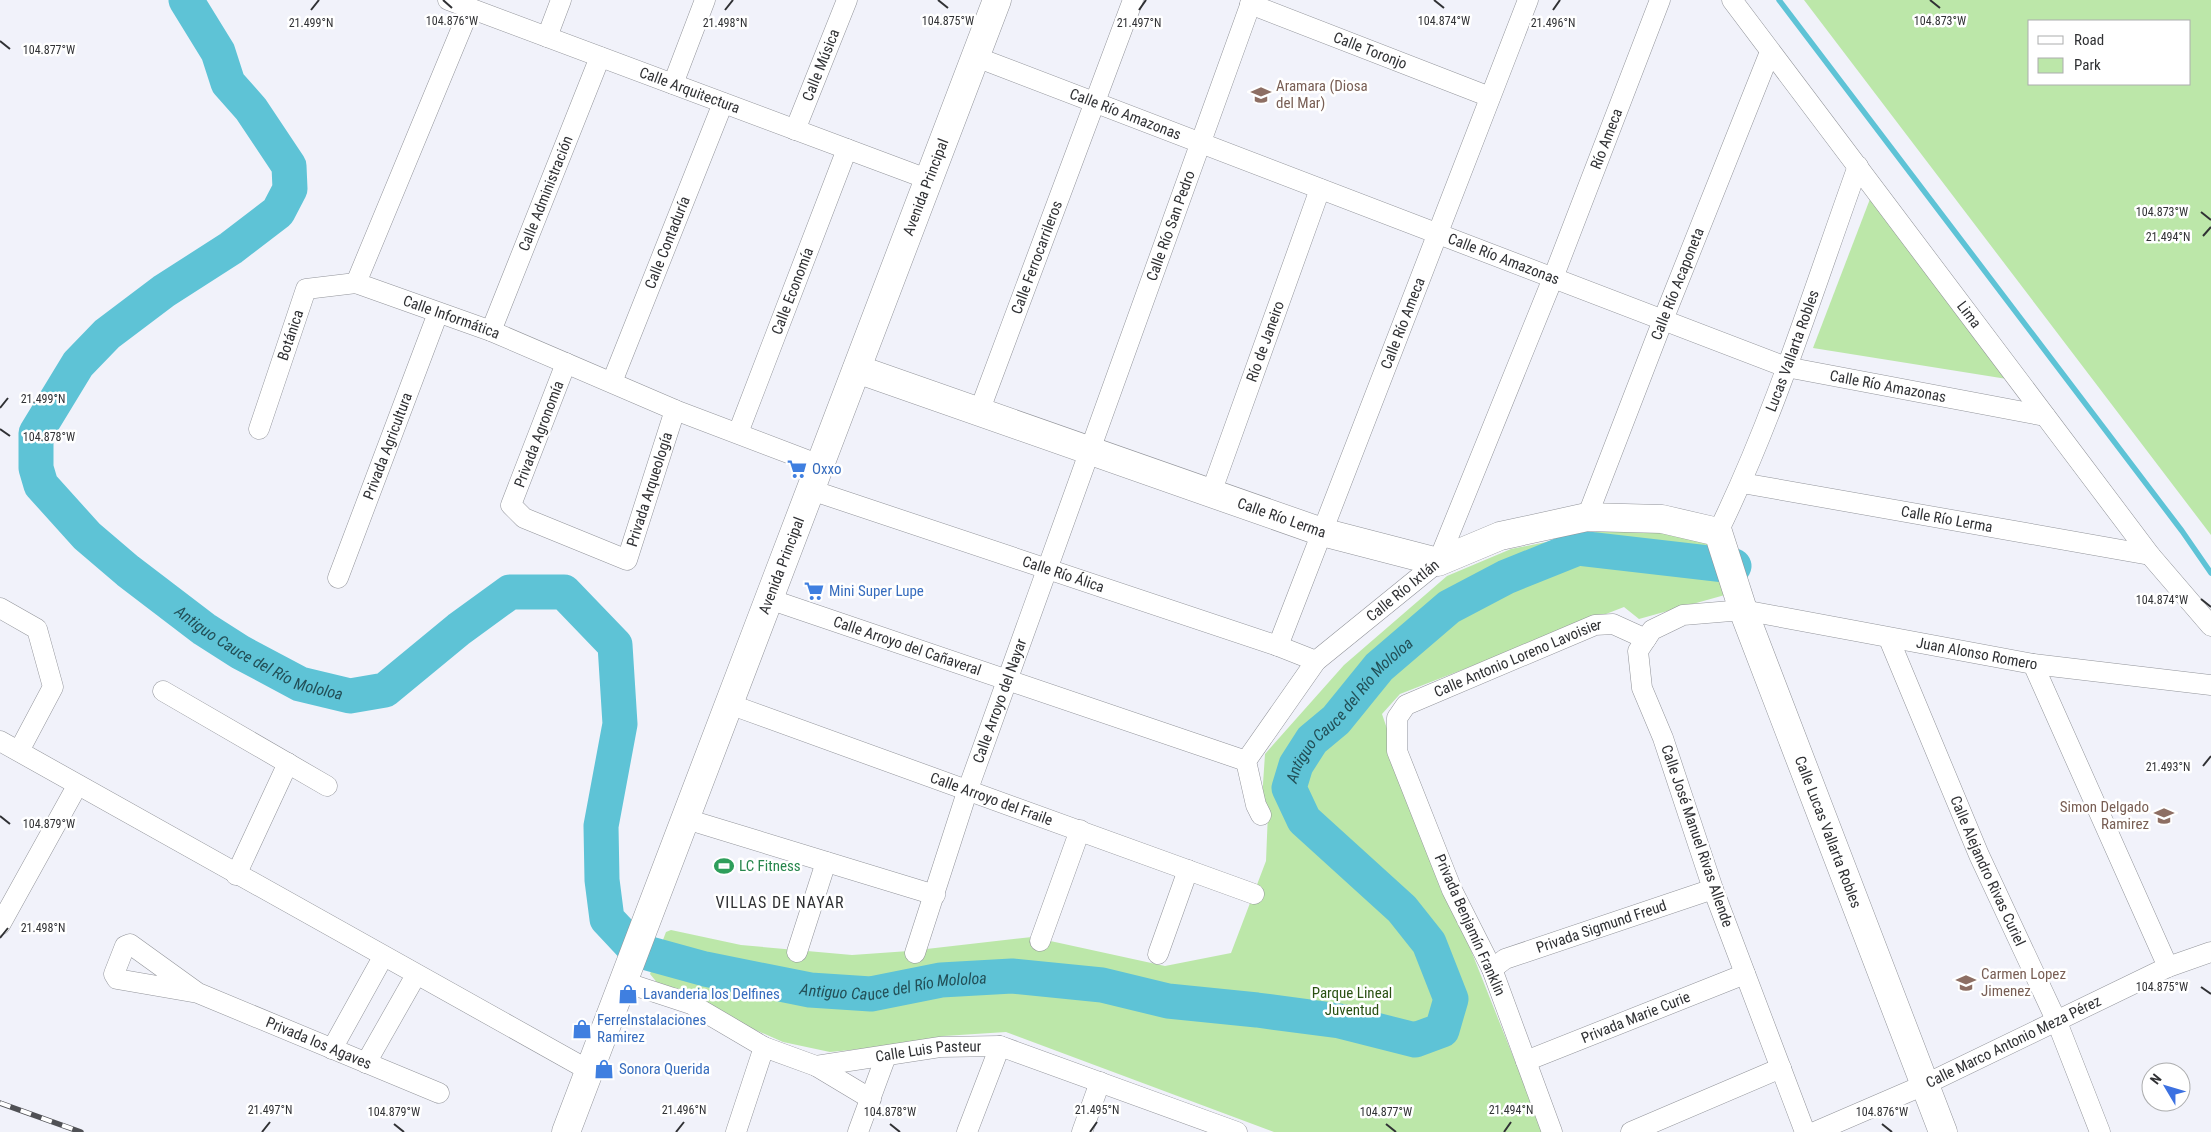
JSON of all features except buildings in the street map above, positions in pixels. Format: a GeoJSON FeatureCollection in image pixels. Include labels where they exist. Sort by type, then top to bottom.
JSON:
{"type":"FeatureCollection","features":[{"type":"Feature","properties":{"kind":"street","name":"Calle Arquitectura"},"geometry":{"type":"LineString","coordinates":[[448,0],[930,180]]}},
{"type":"Feature","properties":{"kind":"street"},"geometry":{"type":"LineString","coordinates":[[547,37],[561,0]]}},
{"type":"Feature","properties":{"kind":"street"},"geometry":{"type":"LineString","coordinates":[[673,84],[705,0]]}},
{"type":"Feature","properties":{"kind":"street","name":"Calle Música"},"geometry":{"type":"LineString","coordinates":[[795,130],[847,0]]}},
{"type":"Feature","properties":{"kind":"street","name":"Avenida Principal"},"geometry":{"type":"LineString","coordinates":[[566,1132],[998,0]]}},
{"type":"Feature","properties":{"kind":"street","name":"Calle Ferrocarrileros"},"geometry":{"type":"LineString","coordinates":[[979,412],[1133,0]]}},
{"type":"Feature","properties":{"kind":"street","name":"Calle Río Ameca"},"geometry":{"type":"LineString","coordinates":[[1278,646],[1528,0]]}},
{"type":"Feature","properties":{"kind":"street","name":"Río Ameca"},"geometry":{"type":"LineString","coordinates":[[1552,278],[1660,0]]}},
{"type":"Feature","properties":{"kind":"street","name":"Lima"},"geometry":{"type":"LineString","coordinates":[[1732,0],[2150,555],[2211,626]]}},
{"type":"Feature","properties":{"kind":"street","name":"Calle Toronjo"},"geometry":{"type":"LineString","coordinates":[[1251,2],[1490,98]]}},
{"type":"Feature","properties":{"kind":"street","name":"Calle Río San Pedro"},"geometry":{"type":"LineString","coordinates":[[1090,451],[1251,2]]}},
{"type":"Feature","properties":{"kind":"street"},"geometry":{"type":"LineString","coordinates":[[356,283],[470,8]]}},
{"type":"Feature","properties":{"kind":"street","name":"Calle Río Acaponeta"},"geometry":{"type":"LineString","coordinates":[[1587,518],[1663,320],[1770,52]]}},
{"type":"Feature","properties":{"kind":"street","name":"Calle Administración"},"geometry":{"type":"LineString","coordinates":[[491,331],[600,57]]}},
{"type":"Feature","properties":{"kind":"street","name":"Calle Río Amazonas"},"geometry":{"type":"LineString","coordinates":[[976,58],[1786,367],[2046,416]]}},
{"type":"Feature","properties":{"kind":"street","name":"Calle Contaduría"},"geometry":{"type":"LineString","coordinates":[[612,382],[723,103]]}},
{"type":"Feature","properties":{"kind":"street","name":"Calle Economía"},"geometry":{"type":"LineString","coordinates":[[738,433],[847,149]]}},
{"type":"Feature","properties":{"kind":"street","name":"Lucas Vallarta Robles"},"geometry":{"type":"LineString","coordinates":[[1718,532],[1742,483],[1858,166]]}},
{"type":"Feature","properties":{"kind":"street","name":"Río de Janeiro"},"geometry":{"type":"LineString","coordinates":[[1211,493],[1320,189]]}},
{"type":"Feature","properties":{"kind":"street","name":"Calle Río Ixtlán"},"geometry":{"type":"LineString","coordinates":[[1246,760],[1316,661],[1438,562],[1552,278]]}},
{"type":"Feature","properties":{"kind":"street","name":"Calle Informática"},"geometry":{"type":"LineString","coordinates":[[356,283],[491,331],[676,410],[820,465]]}},
{"type":"Feature","properties":{"kind":"street","name":"Botánica"},"geometry":{"type":"LineString","coordinates":[[259,429],[306,289],[356,283]]}},
{"type":"Feature","properties":{"kind":"street","name":"Privada Agricultura"},"geometry":{"type":"LineString","coordinates":[[338,578],[438,313]]}},
{"type":"Feature","properties":{"kind":"street","name":"Privada Agronomía"},"geometry":{"type":"LineString","coordinates":[[511,505],[566,363]]}},
{"type":"Feature","properties":{"kind":"street","name":"Calle Río Lerma"},"geometry":{"type":"LineString","coordinates":[[857,369],[1322,532],[1438,562]]}},
{"type":"Feature","properties":{"kind":"street","name":"Privada Arqueología"},"geometry":{"type":"LineString","coordinates":[[511,505],[524,518],[627,560],[676,410]]}},
{"type":"Feature","properties":{"kind":"street","name":"Calle Arroyo del Nayar"},"geometry":{"type":"LineString","coordinates":[[915,953],[968,789],[1090,451]]}},
{"type":"Feature","properties":{"kind":"street","name":"Calle Río Lerma"},"geometry":{"type":"LineString","coordinates":[[1742,483],[2150,555]]}},
{"type":"Feature","properties":{"kind":"street","name":"Calle Río Álica"},"geometry":{"type":"LineString","coordinates":[[810,490],[1278,646],[1316,661]]}},
{"type":"Feature","properties":{"kind":"street"},"geometry":{"type":"LineString","coordinates":[[1438,562],[1500,536],[1587,518],[1662,519],[1718,532]]}},
{"type":"Feature","properties":{"kind":"street","name":"Calle Lucas Vallarta Robles"},"geometry":{"type":"LineString","coordinates":[[1718,532],[1743,610],[1943,1132]]}},
{"type":"Feature","properties":{"kind":"street","name":"Calle Arroyo del Cañaveral"},"geometry":{"type":"LineString","coordinates":[[769,599],[1246,760]]}},
{"type":"Feature","properties":{"kind":"street"},"geometry":{"type":"LineString","coordinates":[[0,608],[37,629],[53,687],[19,751]]}},
{"type":"Feature","properties":{"kind":"street"},"geometry":{"type":"LineString","coordinates":[[1646,639],[1652,630],[1683,615],[1743,610]]}},
{"type":"Feature","properties":{"kind":"street","name":"Juan Alonso Romero"},"geometry":{"type":"LineString","coordinates":[[1743,610],[1889,639],[2033,664],[2211,685]]}},
{"type":"Feature","properties":{"kind":"street","name":"Calle Antonio Loreno Lavoisier"},"geometry":{"type":"LineString","coordinates":[[1397,718],[1406,705],[1595,625],[1613,624],[1646,639]]}},
{"type":"Feature","properties":{"kind":"street","name":"Calle José Manuel Rivas Allende"},"geometry":{"type":"LineString","coordinates":[[1646,639],[1638,651],[1642,688],[1663,738],[1713,889],[1805,1132]]}},
{"type":"Feature","properties":{"kind":"street","name":"Calle Alejandro Rivas Curiel"},"geometry":{"type":"LineString","coordinates":[[1889,639],[1979,855],[2057,1022],[2100,1132]]}},
{"type":"Feature","properties":{"kind":"street"},"geometry":{"type":"LineString","coordinates":[[2033,664],[2168,967]]}},
{"type":"Feature","properties":{"kind":"street"},"geometry":{"type":"LineString","coordinates":[[163,691],[328,786]]}},
{"type":"Feature","properties":{"kind":"street","name":"Calle Arroyo del Fraile"},"geometry":{"type":"LineString","coordinates":[[729,704],[1254,894]]}},
{"type":"Feature","properties":{"kind":"street","name":"Privada Benjamín Franklin"},"geometry":{"type":"LineString","coordinates":[[1397,718],[1397,751],[1452,890],[1492,969],[1552,1132]]}},
{"type":"Feature","properties":{"kind":"street"},"geometry":{"type":"LineString","coordinates":[[0,742],[590,1071]]}},
{"type":"Feature","properties":{"kind":"street"},"geometry":{"type":"LineString","coordinates":[[1246,760],[1256,805],[1261,815]]}},
{"type":"Feature","properties":{"kind":"street"},"geometry":{"type":"LineString","coordinates":[[236,875],[288,763]]}},
{"type":"Feature","properties":{"kind":"street"},"geometry":{"type":"LineString","coordinates":[[0,925],[77,786]]}},
{"type":"Feature","properties":{"kind":"street"},"geometry":{"type":"LineString","coordinates":[[686,819],[935,895]]}},
{"type":"Feature","properties":{"kind":"street"},"geometry":{"type":"LineString","coordinates":[[1040,941],[1080,830]]}},
{"type":"Feature","properties":{"kind":"street"},"geometry":{"type":"LineString","coordinates":[[797,952],[826,862]]}},
{"type":"Feature","properties":{"kind":"street"},"geometry":{"type":"LineString","coordinates":[[1158,954],[1188,870]]}},
{"type":"Feature","properties":{"kind":"street","name":"Privada Sigmund Freud"},"geometry":{"type":"LineString","coordinates":[[1492,969],[1505,959],[1713,889]]}},
{"type":"Feature","properties":{"kind":"street","name":"Calle Marco Antonio Meza Pérez"},"geometry":{"type":"LineString","coordinates":[[1815,1132],[1924,1085],[2168,967],[2211,952]]}},
{"type":"Feature","properties":{"kind":"street"},"geometry":{"type":"LineString","coordinates":[[332,1049],[383,957]]}},
{"type":"Feature","properties":{"kind":"street","name":"Privada Marie Curie"},"geometry":{"type":"LineString","coordinates":[[1526,1061],[1745,974]]}},
{"type":"Feature","properties":{"kind":"street"},"geometry":{"type":"LineString","coordinates":[[366,1063],[416,975]]}},
{"type":"Feature","properties":{"kind":"street","name":"Calle Luis Pasteur"},"geometry":{"type":"LineString","coordinates":[[626,977],[691,1004],[764,1047],[816,1066],[940,1047],[1000,1046],[1100,1082],[1196,1125],[1237,1132]]}},
{"type":"Feature","properties":{"kind":"street","name":"Privada los Agaves"},"geometry":{"type":"LineString","coordinates":[[198,993],[439,1093]]}},
{"type":"Feature","properties":{"kind":"street"},"geometry":{"type":"LineString","coordinates":[[967,1132],[1000,1046]]}},
{"type":"Feature","properties":{"kind":"street"},"geometry":{"type":"LineString","coordinates":[[736,1132],[764,1047]]}},
{"type":"Feature","properties":{"kind":"street"},"geometry":{"type":"LineString","coordinates":[[858,1132],[886,1056]]}},
{"type":"Feature","properties":{"kind":"street"},"geometry":{"type":"LineString","coordinates":[[816,1066],[871,1099]]}},
{"type":"Feature","properties":{"kind":"street"},"geometry":{"type":"LineString","coordinates":[[1631,1132],[1781,1068]]}},
{"type":"Feature","properties":{"kind":"street"},"geometry":{"type":"LineString","coordinates":[[1082,1132],[1100,1082]]}},
{"type":"Feature","properties":{"kind":"green space"},"geometry":{"type":"Polygon","coordinates":[[[1804,0],[2211,0],[2211,535],[1804,0]]]}},
{"type":"Feature","properties":{"kind":"green space"},"geometry":{"type":"Polygon","coordinates":[[[1870,199],[2007,379],[1813,348],[1870,199]]]}},
{"type":"Feature","properties":{"kind":"green space","name":"Parque Lineal Juventud"},"geometry":{"type":"Polygon","coordinates":[[[1601,531],[1714,532],[1732,593],[1639,619],[1624,607],[1400,694],[1382,714],[1411,799],[1543,1132],[1274,1132],[1006,1032],[944,1036],[891,1046],[830,1052],[783,1042],[751,1028],[712,1006],[691,991],[659,985],[650,974],[666,932],[671,930],[741,945],[852,955],[909,951],[1032,937],[1165,966],[1231,953],[1266,861],[1268,812],[1262,799],[1265,754],[1344,665],[1447,576],[1511,549],[1601,531]]]}},
{"type":"Feature","properties":{"kind":"waterway","name":"Antiguo Cauce del Río Mololoa"},"geometry":{"type":"LineString","coordinates":[[186,0],[218,52],[228,83],[251,109],[289,166],[290,189],[278,212],[231,248],[164,291],[107,334],[78,364],[36,433],[36,468],[41,485],[87,536],[128,571],[204,629],[240,652],[300,684],[350,696],[385,690],[459,629],[510,592],[564,592],[615,645],[620,724],[601,826],[602,880],[607,919],[636,950],[705,969],[810,990],[871,994],[941,980],[1012,976],[1102,985],[1168,1001],[1340,1021],[1415,1040],[1442,1030],[1451,999],[1429,943],[1402,909],[1304,820],[1289,788],[1296,765],[1312,740],[1336,720],[1379,667],[1449,607],[1506,577],[1578,548],[1734,566]]}},
{"type":"Feature","properties":{"kind":"waterway"},"geometry":{"type":"LineString","coordinates":[[1779,0],[2182,531],[2211,573]]}},
{"type":"Feature","properties":{"kind":"railway"},"geometry":{"type":"LineString","coordinates":[[0,1103],[81,1132]]}},
{"type":"Feature","properties":{"kind":"place","name":"Aramara (Diosa del Mar)"},"geometry":{"type":"Point","coordinates":[1261,95]}},
{"type":"Feature","properties":{"kind":"place","name":"Oxxo"},"geometry":{"type":"Point","coordinates":[797,469]}},
{"type":"Feature","properties":{"kind":"place","name":"Mini Super Lupe"},"geometry":{"type":"Point","coordinates":[814,591]}},
{"type":"Feature","properties":{"kind":"place","name":"Simon Delgado Ramirez"},"geometry":{"type":"Point","coordinates":[2164,816]}},
{"type":"Feature","properties":{"kind":"place","name":"LC Fitness"},"geometry":{"type":"Point","coordinates":[724,866]}},
{"type":"Feature","properties":{"kind":"place","name":"Carmen Lopez Jimenez"},"geometry":{"type":"Point","coordinates":[1966,983]}},
{"type":"Feature","properties":{"kind":"place","name":"Lavanderia los Delfines"},"geometry":{"type":"Point","coordinates":[628,994]}},
{"type":"Feature","properties":{"kind":"place","name":"FerreInstalaciones Ramirez"},"geometry":{"type":"Point","coordinates":[582,1029]}},
{"type":"Feature","properties":{"kind":"place","name":"Sonora Querida"},"geometry":{"type":"Point","coordinates":[604,1069]}},
{"type":"Feature","properties":{"kind":"district","name":"VILLAS DE NAYAR"},"geometry":{"type":"Point","coordinates":[780,902]}}]}
